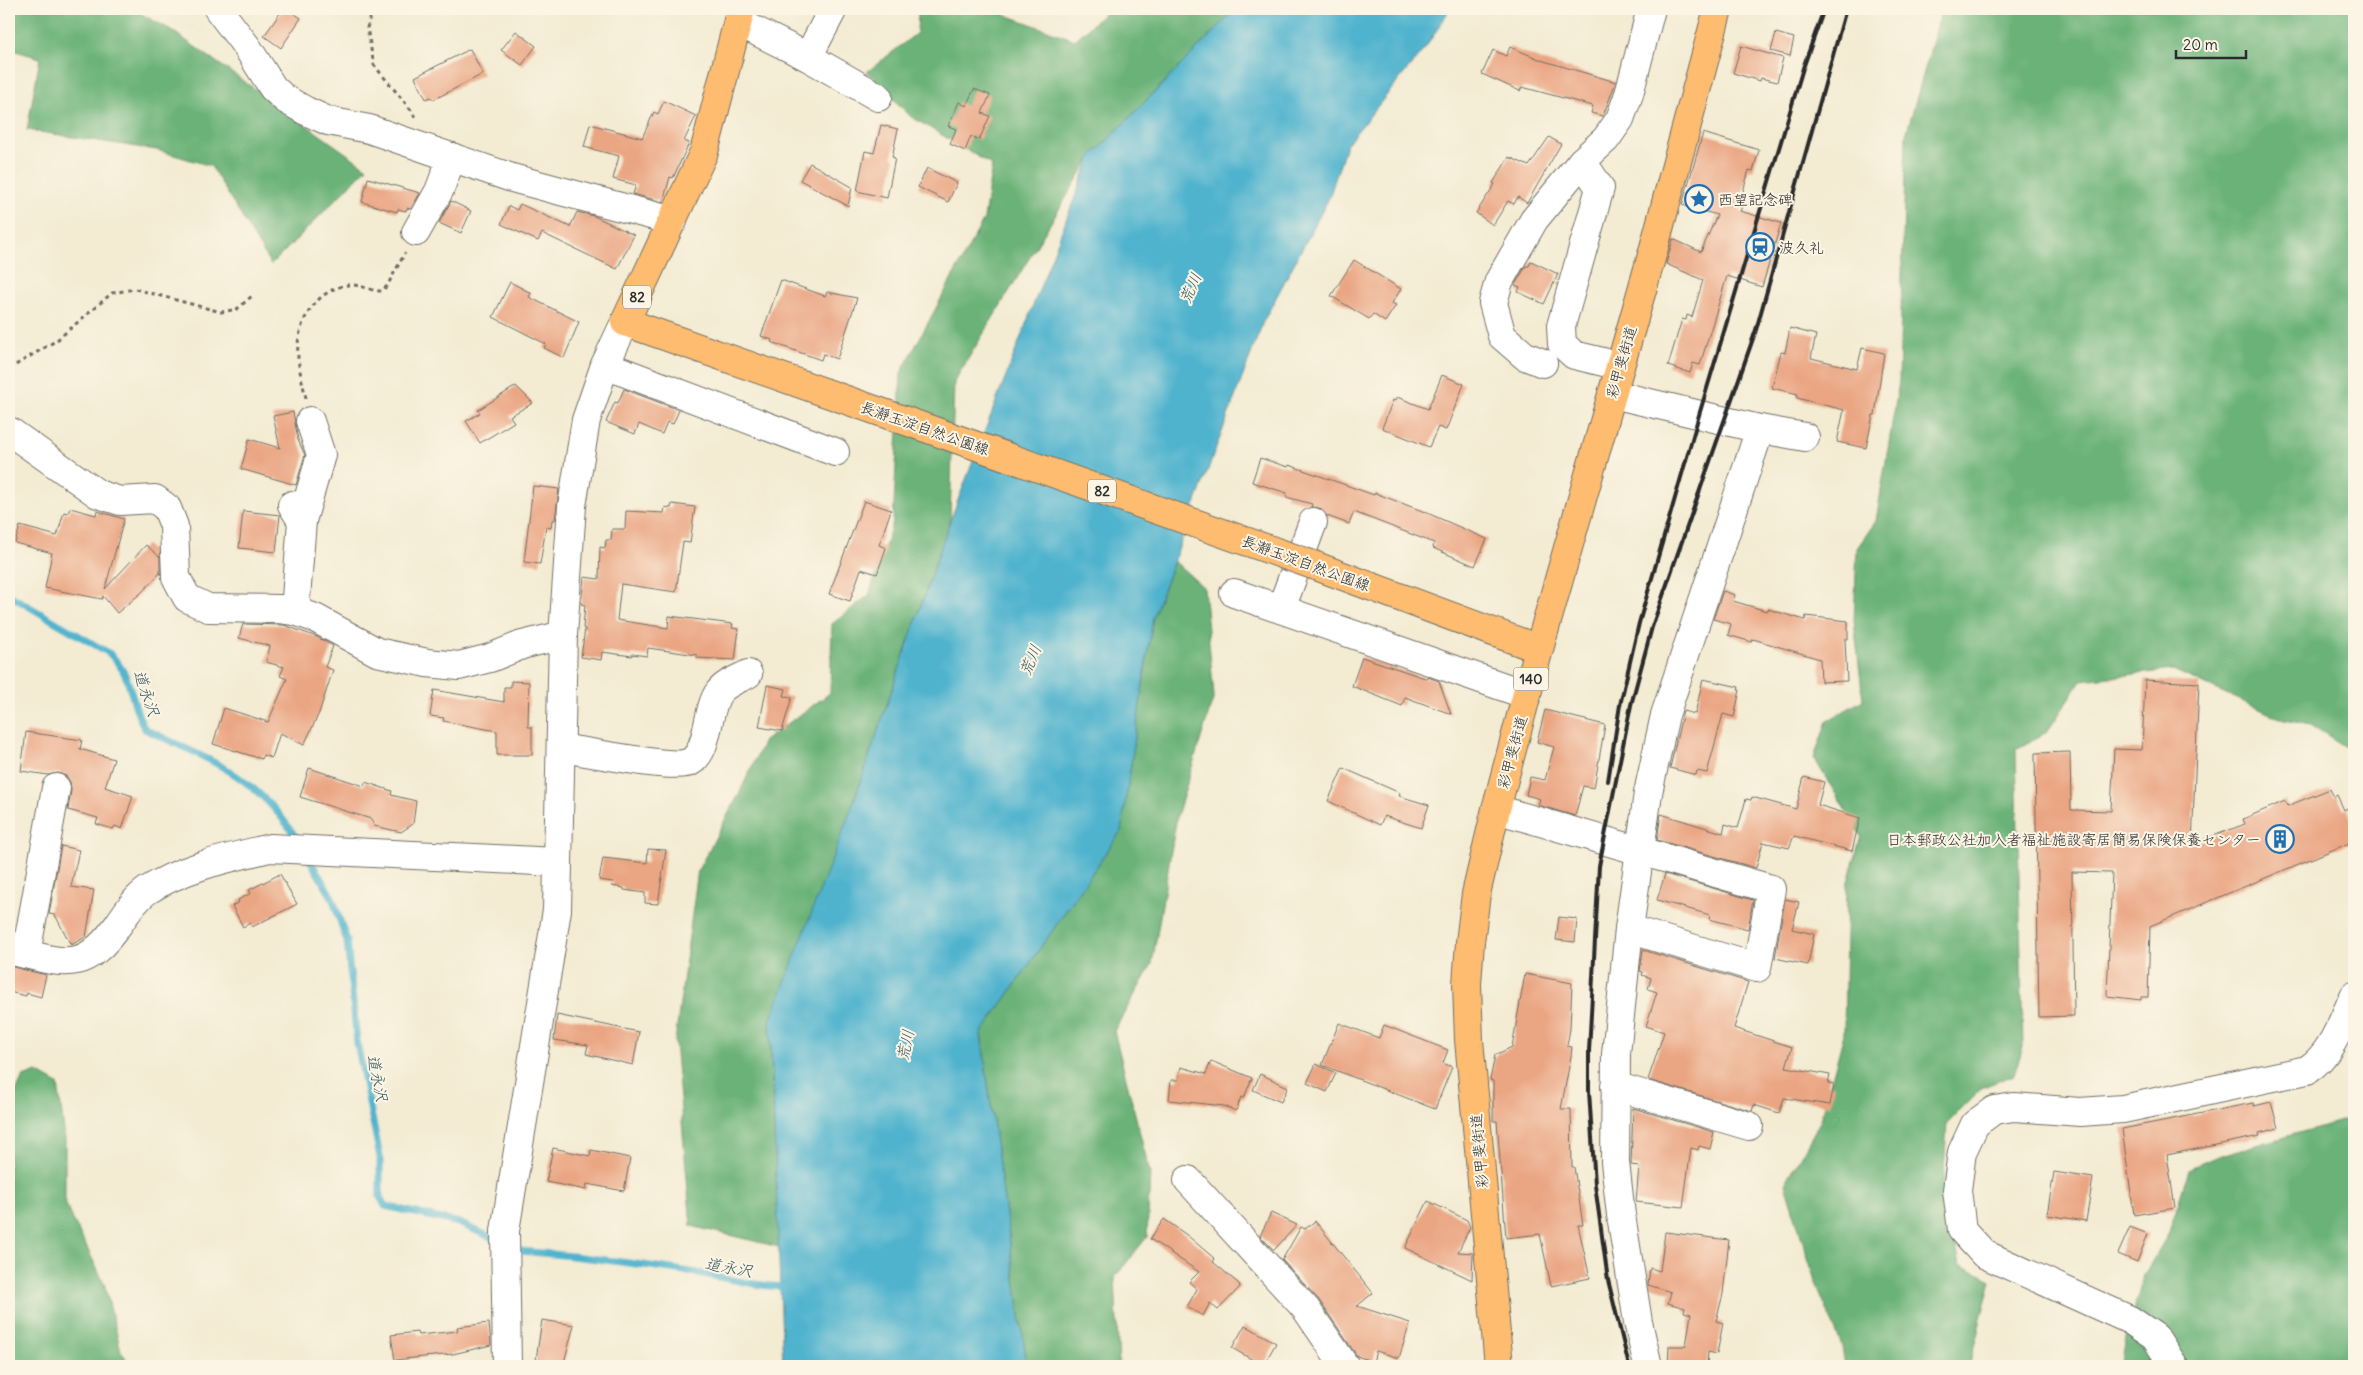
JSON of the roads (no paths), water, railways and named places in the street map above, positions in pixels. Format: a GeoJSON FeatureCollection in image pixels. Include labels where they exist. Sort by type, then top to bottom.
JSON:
{"type":"FeatureCollection","features":[{"type":"Feature","properties":{"kind":"main road","name":"彩甲斐街道"},"geometry":{"type":"LineString","coordinates":[[1499,1366],[1469,1040],[1467,984],[1476,894],[1496,809],[1539,649],[1620,366],[1718,9]]}},
{"type":"Feature","properties":{"kind":"main road","name":"82"},"geometry":{"type":"LineString","coordinates":[[625,322],[704,152],[740,15]]}},
{"type":"Feature","properties":{"kind":"main road","name":"長瀞玉淀自然公園線"},"geometry":{"type":"LineString","coordinates":[[625,322],[1316,566],[1539,649]]}},
{"type":"Feature","properties":{"kind":"street"},"geometry":{"type":"LineString","coordinates":[[218,9],[247,47],[273,88],[285,99],[328,120],[369,129],[512,178],[672,222]]}},
{"type":"Feature","properties":{"kind":"street"},"geometry":{"type":"LineString","coordinates":[[808,57],[833,9]]}},
{"type":"Feature","properties":{"kind":"street"},"geometry":{"type":"LineString","coordinates":[[1543,363],[1525,356],[1502,336],[1493,303],[1500,281],[1534,220],[1582,161],[1606,139],[1620,119],[1629,94],[1651,9]]}},
{"type":"Feature","properties":{"kind":"street"},"geometry":{"type":"LineString","coordinates":[[740,15],[878,97]]}},
{"type":"Feature","properties":{"kind":"street"},"geometry":{"type":"LineString","coordinates":[[416,232],[439,191],[442,153]]}},
{"type":"Feature","properties":{"kind":"street"},"geometry":{"type":"LineString","coordinates":[[1582,161],[1600,188],[1561,326],[1562,344],[1574,355],[1620,366]]}},
{"type":"Feature","properties":{"kind":"street"},"geometry":{"type":"LineString","coordinates":[[508,1366],[505,1230],[557,910],[563,635],[573,497],[586,420],[605,366],[625,322]]}},
{"type":"Feature","properties":{"kind":"street"},"geometry":{"type":"LineString","coordinates":[[605,366],[835,452]]}},
{"type":"Feature","properties":{"kind":"street"},"geometry":{"type":"LineString","coordinates":[[1612,394],[1760,430],[1805,437]]}},
{"type":"Feature","properties":{"kind":"street"},"geometry":{"type":"LineString","coordinates":[[295,612],[297,513],[321,455],[310,421]]}},
{"type":"Feature","properties":{"kind":"street"},"geometry":{"type":"LineString","coordinates":[[1648,1366],[1638,1322],[1621,1215],[1615,1162],[1615,1086],[1629,929],[1648,793],[1665,715],[1760,430]]}},
{"type":"Feature","properties":{"kind":"street"},"geometry":{"type":"LineString","coordinates":[[9,431],[98,494],[120,501],[155,499],[167,508],[174,526],[176,577],[187,598],[208,608],[279,609],[295,612],[315,618],[377,652],[427,663],[459,666],[490,658],[522,645],[563,635]]}},
{"type":"Feature","properties":{"kind":"street"},"geometry":{"type":"LineString","coordinates":[[1282,609],[1313,522]]}},
{"type":"Feature","properties":{"kind":"street"},"geometry":{"type":"LineString","coordinates":[[1234,593],[1527,695]]}},
{"type":"Feature","properties":{"kind":"street"},"geometry":{"type":"LineString","coordinates":[[560,748],[657,762],[685,764],[692,762],[703,744],[718,692],[728,684],[748,674]]}},
{"type":"Feature","properties":{"kind":"street"},"geometry":{"type":"LineString","coordinates":[[56,788],[17,952],[64,962],[75,962],[92,955],[107,941],[129,909],[146,891],[181,873],[227,858],[270,848],[557,862]]}},
{"type":"Feature","properties":{"kind":"street"},"geometry":{"type":"LineString","coordinates":[[1496,809],[1639,849],[1771,889],[1758,968],[1629,929]]}},
{"type":"Feature","properties":{"kind":"street"},"geometry":{"type":"LineString","coordinates":[[2174,1366],[2155,1337],[2130,1320],[1984,1254],[1962,1230],[1957,1190],[1962,1152],[1975,1124],[1994,1110],[2014,1107],[2080,1112],[2123,1109],[2307,1070],[2319,1063],[2327,1052],[2354,996]]}},
{"type":"Feature","properties":{"kind":"street"},"geometry":{"type":"LineString","coordinates":[[1615,1086],[1749,1126]]}},
{"type":"Feature","properties":{"kind":"street"},"geometry":{"type":"LineString","coordinates":[[1188,1180],[1306,1310],[1345,1366]]}},
{"type":"Feature","properties":{"kind":"water","name":"荒川"},"geometry":{"type":"Polygon","coordinates":[[[1236,9],[1450,9],[1426,47],[1346,145],[1329,198],[1263,322],[1153,617],[1121,831],[981,1034],[1027,1366],[783,1366],[770,1021],[850,812],[950,521],[1090,158],[1236,9]]]}},
{"type":"Feature","properties":{"kind":"waterway","name":"道永沢"},"geometry":{"type":"LineString","coordinates":[[9,595],[109,653],[123,671],[145,729],[213,762],[250,786],[268,802],[300,844]]}},
{"type":"Feature","properties":{"kind":"waterway","name":"道永沢"},"geometry":{"type":"LineString","coordinates":[[308,857],[332,897],[347,941],[357,1043],[380,1157],[380,1197],[385,1206],[459,1223],[499,1241]]}},
{"type":"Feature","properties":{"kind":"waterway","name":"道永沢"},"geometry":{"type":"LineString","coordinates":[[511,1246],[521,1251],[627,1263],[691,1272],[752,1284],[789,1287]]}},
{"type":"Feature","properties":{"kind":"railway"},"geometry":{"type":"LineString","coordinates":[[1608,781],[1620,705],[1639,623],[1803,68],[1824,9]]}},
{"type":"Feature","properties":{"kind":"railway"},"geometry":{"type":"LineString","coordinates":[[1629,1366],[1608,1280],[1595,1185],[1589,1091],[1589,1051],[1599,866],[1631,705],[1652,627],[1756,330],[1846,9]]}},
{"type":"Feature","properties":{"kind":"place","name":"西望記念碑"},"geometry":{"type":"Point","coordinates":[1699,199]}},
{"type":"Feature","properties":{"kind":"place","name":"波久礼"},"geometry":{"type":"Point","coordinates":[1760,247]}},
{"type":"Feature","properties":{"kind":"place","name":"日本郵政公社加入者福祉施設寄居簡易保険保養センター"},"geometry":{"type":"Point","coordinates":[2280,839]}}]}
